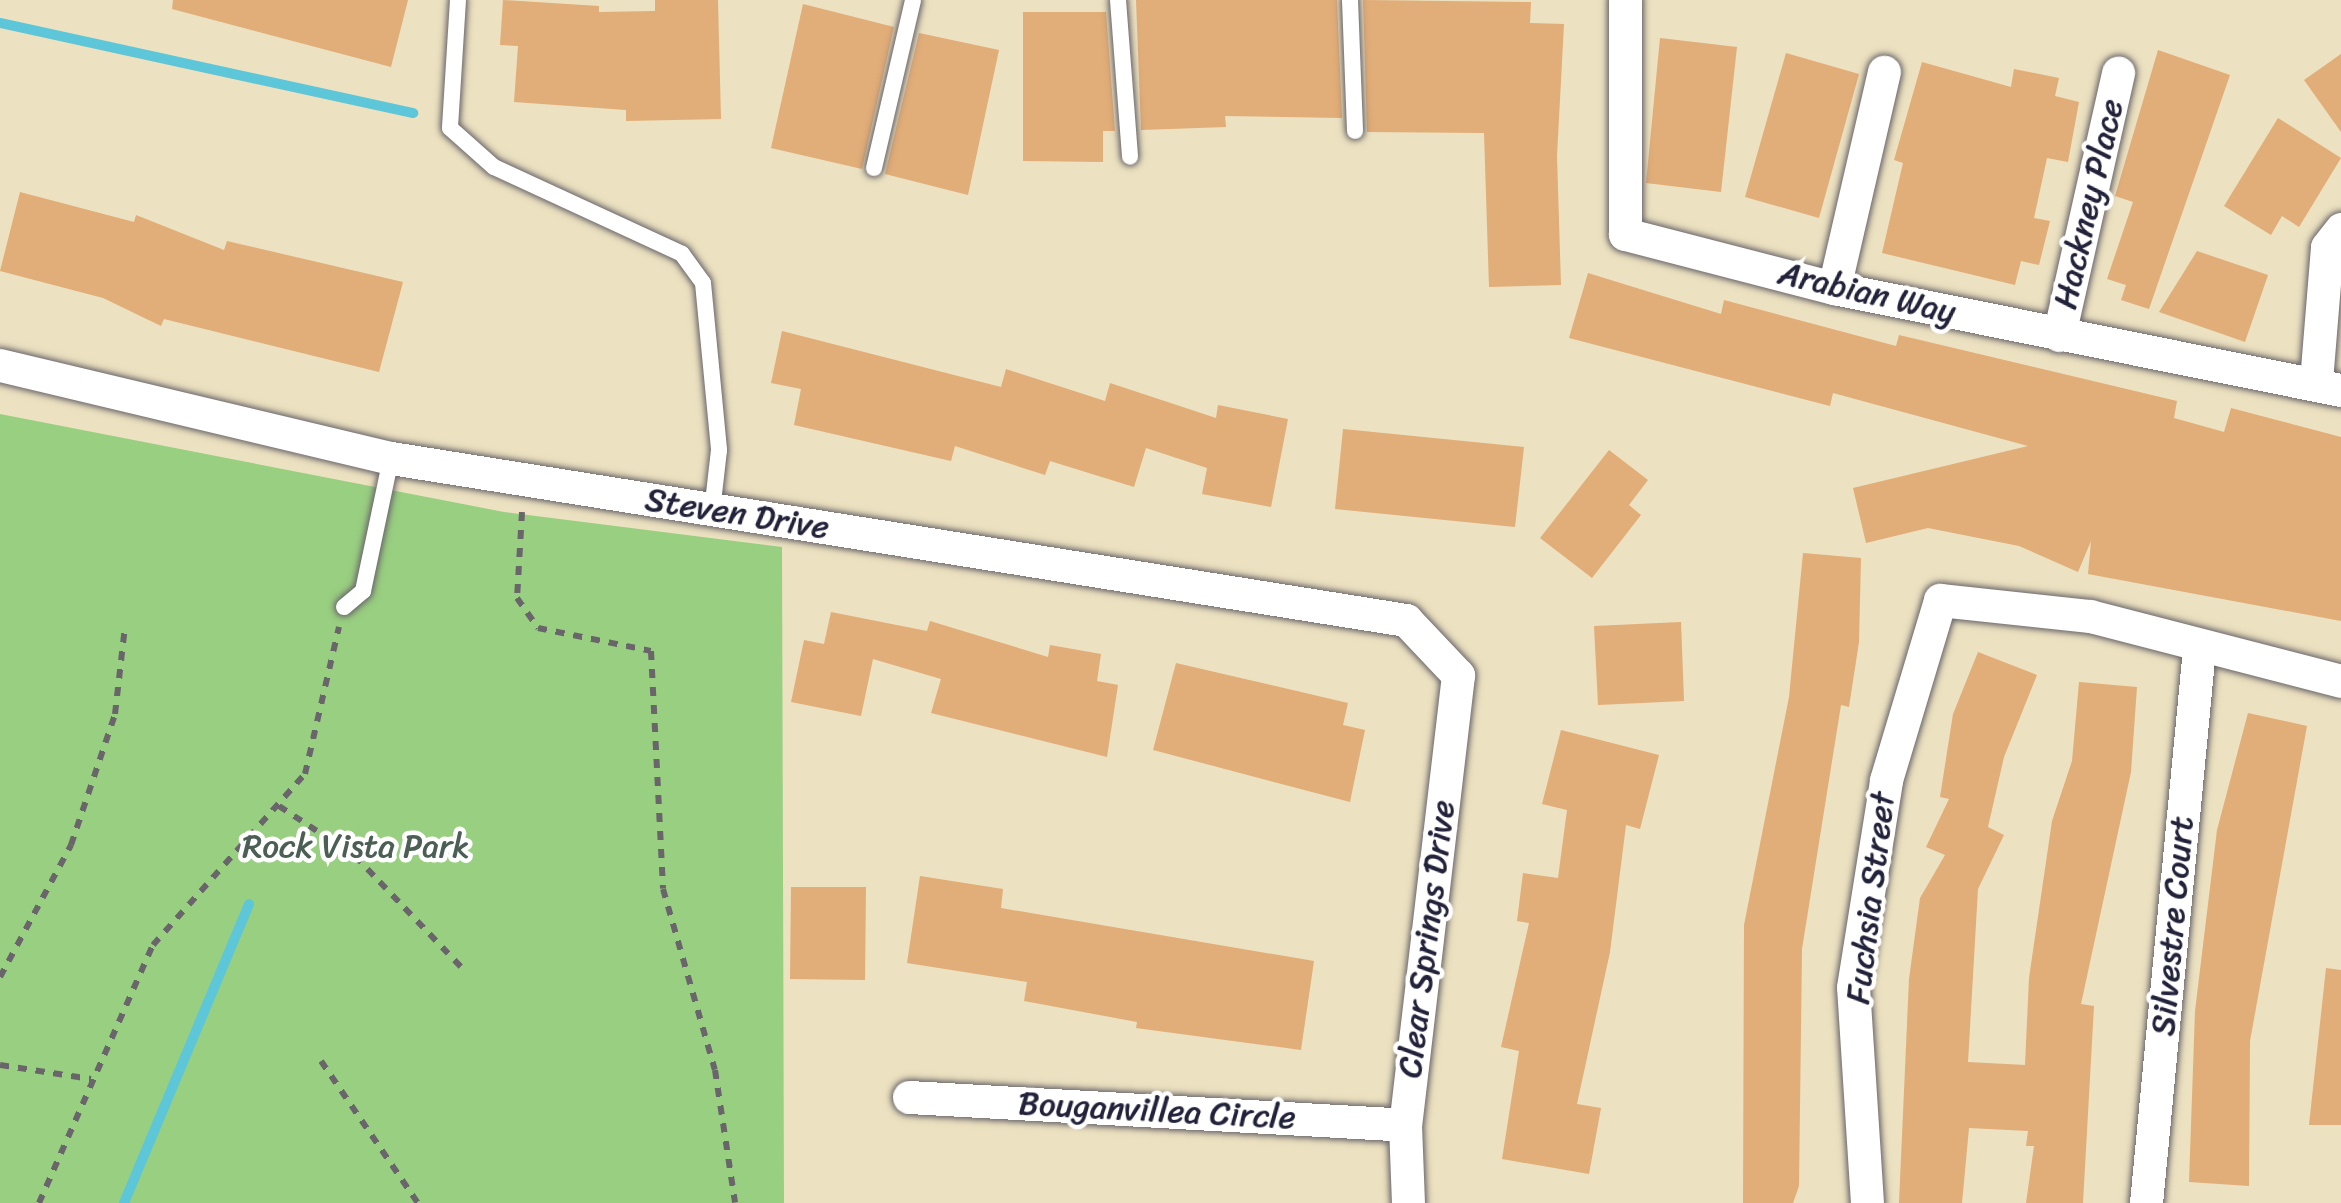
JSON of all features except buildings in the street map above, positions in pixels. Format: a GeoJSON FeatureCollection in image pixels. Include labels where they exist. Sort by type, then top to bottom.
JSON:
{"type":"FeatureCollection","features":[{"type":"Feature","properties":{"kind":"street","name":"Arabian Way"},"geometry":{"type":"LineString","coordinates":[[1625,0],[1624,234],[1834,288],[2328,386]]}},
{"type":"Feature","properties":{"kind":"street"},"geometry":{"type":"LineString","coordinates":[[1834,288],[1884,72]]}},
{"type":"Feature","properties":{"kind":"street","name":"Hackney Place"},"geometry":{"type":"LineString","coordinates":[[2059,335],[2118,74]]}},
{"type":"Feature","properties":{"kind":"street"},"geometry":{"type":"LineString","coordinates":[[2328,386],[2327,247],[2341,229]]}},
{"type":"Feature","properties":{"kind":"street","name":"Steven Drive"},"geometry":{"type":"LineString","coordinates":[[0,365],[391,458],[1406,620],[1458,675]]}},
{"type":"Feature","properties":{"kind":"street","name":"Fuchsia Street"},"geometry":{"type":"LineString","coordinates":[[1867,1203],[1853,988],[1886,780],[1940,600],[2090,616],[2199,650]]}},
{"type":"Feature","properties":{"kind":"street"},"geometry":{"type":"LineString","coordinates":[[2199,650],[2341,681]]}},
{"type":"Feature","properties":{"kind":"street","name":"Silvestre Court"},"geometry":{"type":"LineString","coordinates":[[2146,1203],[2199,650]]}},
{"type":"Feature","properties":{"kind":"street","name":"Clear Springs Drive"},"geometry":{"type":"LineString","coordinates":[[1408,1203],[1405,1125],[1458,675]]}},
{"type":"Feature","properties":{"kind":"street","name":"Bouganvillea Circle"},"geometry":{"type":"LineString","coordinates":[[909,1097],[1405,1125]]}},
{"type":"Feature","properties":{"kind":"lane"},"geometry":{"type":"LineString","coordinates":[[458,0],[449,128],[494,167],[682,254],[703,283],[719,450],[712,511]]}},
{"type":"Feature","properties":{"kind":"lane"},"geometry":{"type":"LineString","coordinates":[[874,168],[913,0]]}},
{"type":"Feature","properties":{"kind":"lane"},"geometry":{"type":"LineString","coordinates":[[1118,0],[1130,157]]}},
{"type":"Feature","properties":{"kind":"lane"},"geometry":{"type":"LineString","coordinates":[[1350,0],[1355,131]]}},
{"type":"Feature","properties":{"kind":"lane"},"geometry":{"type":"LineString","coordinates":[[344,607],[363,591],[391,458]]}},
{"type":"Feature","properties":{"kind":"path"},"geometry":{"type":"LineString","coordinates":[[524,480],[517,598],[538,628],[651,651],[663,889],[715,1070],[736,1203]]}},
{"type":"Feature","properties":{"kind":"path"},"geometry":{"type":"LineString","coordinates":[[39,1203],[153,945],[305,774],[344,607]]}},
{"type":"Feature","properties":{"kind":"path"},"geometry":{"type":"LineString","coordinates":[[0,977],[71,845],[115,714],[125,626]]}},
{"type":"Feature","properties":{"kind":"path"},"geometry":{"type":"LineString","coordinates":[[279,806],[355,856],[461,967]]}},
{"type":"Feature","properties":{"kind":"path"},"geometry":{"type":"LineString","coordinates":[[321,1061],[418,1203]]}},
{"type":"Feature","properties":{"kind":"path"},"geometry":{"type":"LineString","coordinates":[[0,1065],[91,1078]]}},
{"type":"Feature","properties":{"kind":"green space","name":"Rock Vista Park"},"geometry":{"type":"Polygon","coordinates":[[[0,414],[504,512],[782,547],[784,1203],[0,1203],[0,414]]]}},
{"type":"Feature","properties":{"kind":"waterway"},"geometry":{"type":"LineString","coordinates":[[0,23],[413,113]]}},
{"type":"Feature","properties":{"kind":"waterway"},"geometry":{"type":"LineString","coordinates":[[124,1203],[249,904]]}}]}
